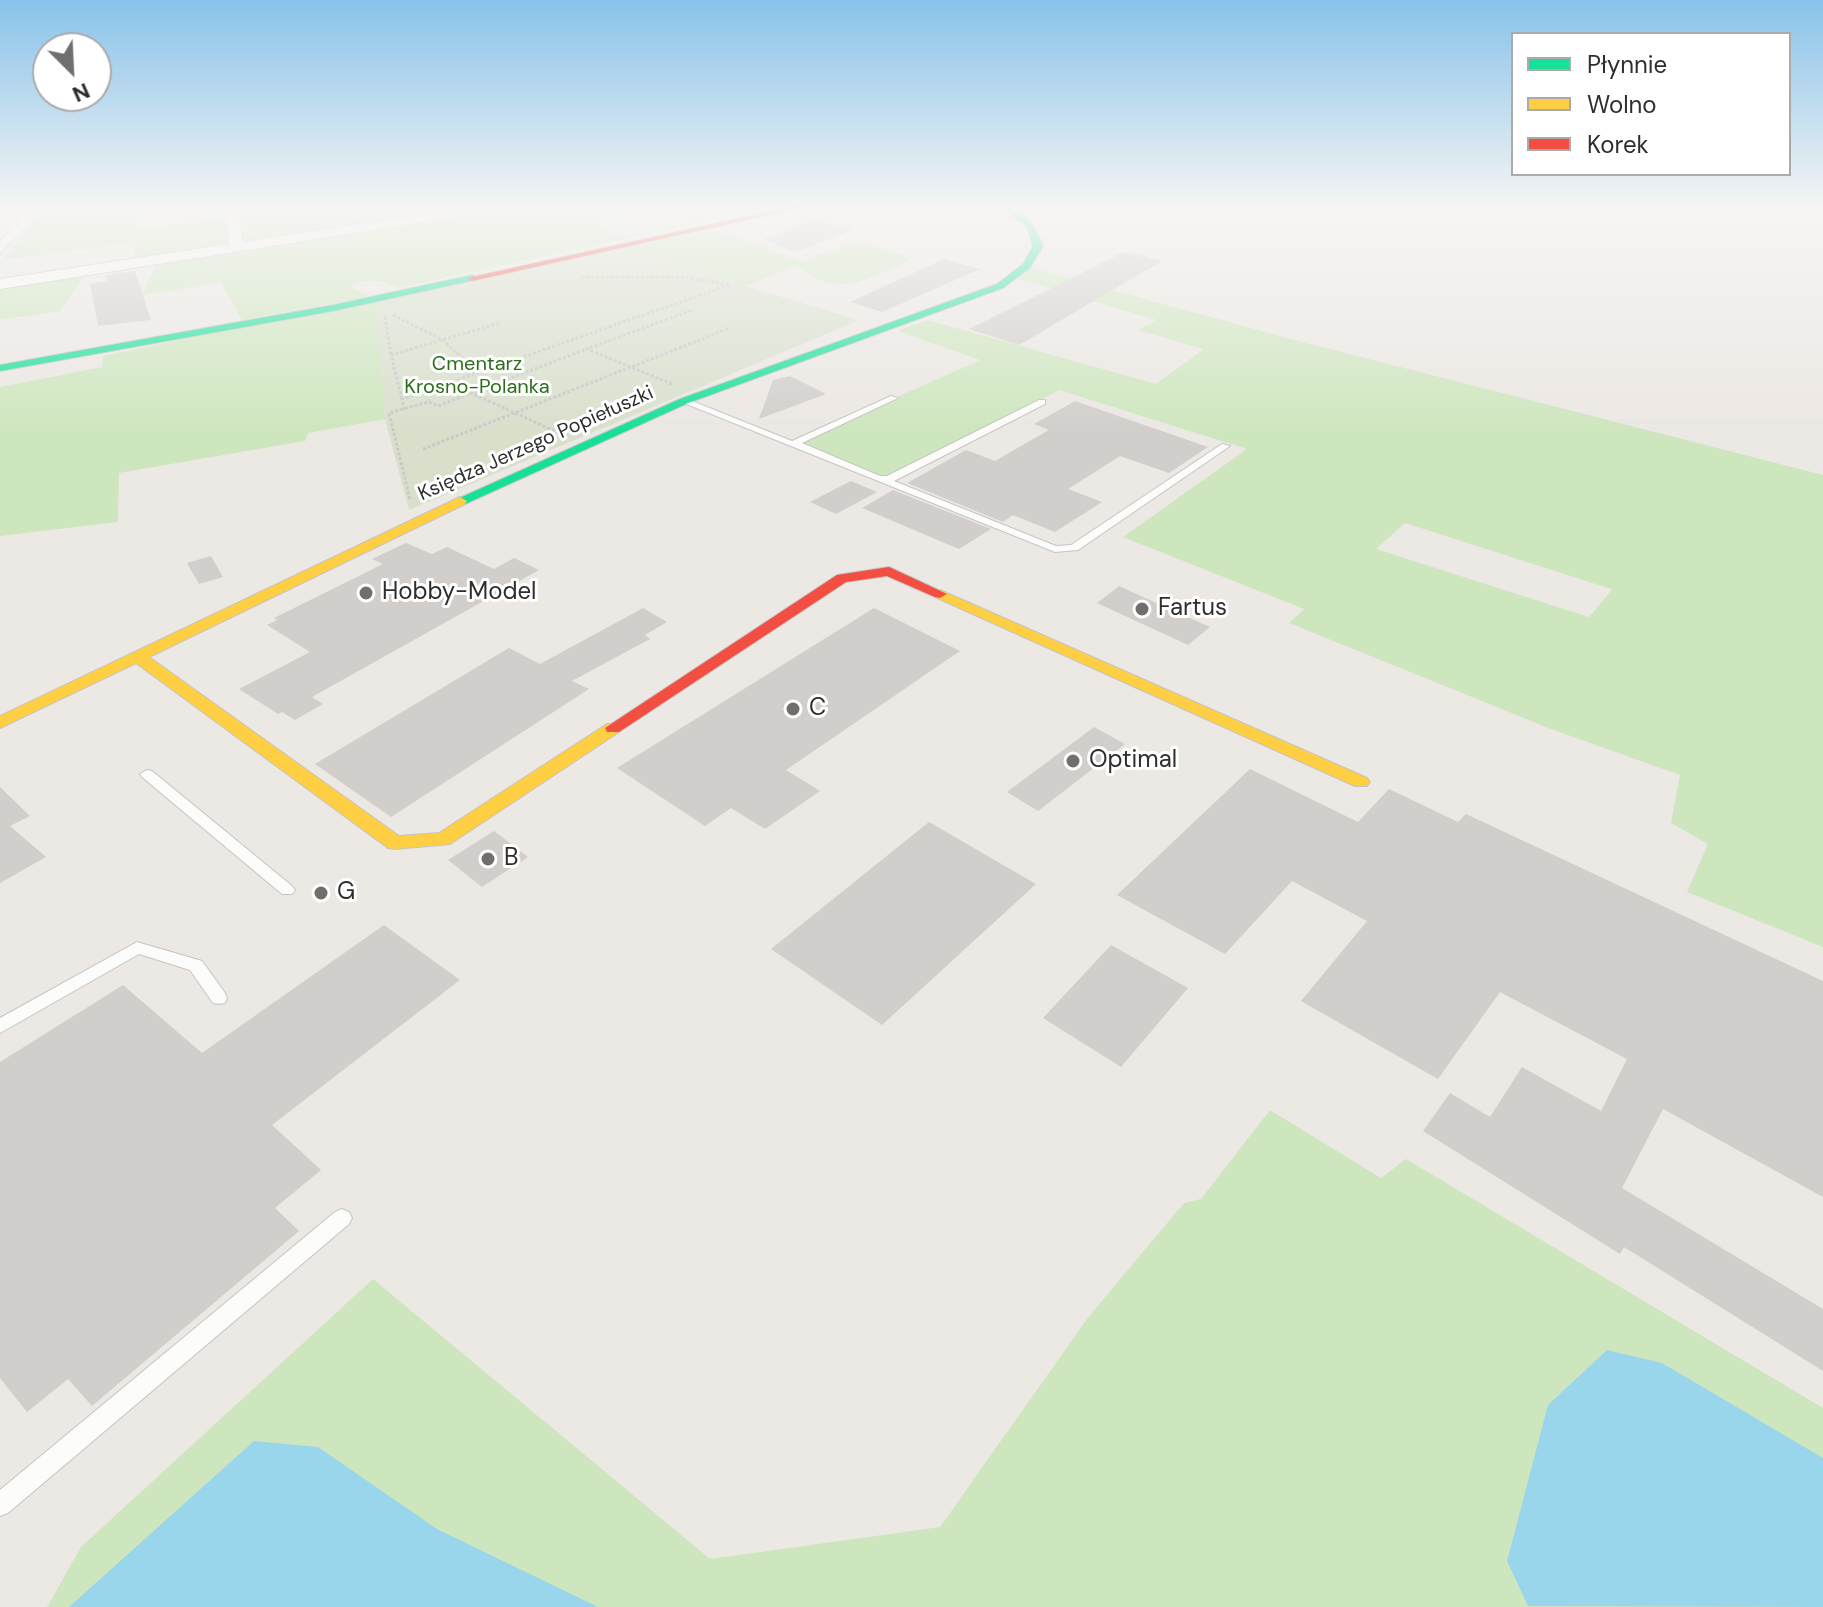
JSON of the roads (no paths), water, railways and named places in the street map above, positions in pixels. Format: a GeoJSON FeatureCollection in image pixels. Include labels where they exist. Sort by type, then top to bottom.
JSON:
{"type":"FeatureCollection","features":[{"type":"Feature","properties":{"kind":"street"},"geometry":{"type":"LineString","coordinates":[[0,368],[333,308],[453,281]]}},
{"type":"Feature","properties":{"kind":"street","name":"Księdza Jerzego Popiełuszki"},"geometry":{"type":"LineString","coordinates":[[0,723],[684,395],[944,308],[1007,281]]}},
{"type":"Feature","properties":{"kind":"street"},"geometry":{"type":"LineString","coordinates":[[138,657],[395,843],[443,839],[842,578],[889,571],[1361,782]]}},
{"type":"Feature","properties":{"kind":"lane"},"geometry":{"type":"LineString","coordinates":[[684,395],[1055,549],[1074,548],[1225,446]]}},
{"type":"Feature","properties":{"kind":"lane"},"geometry":{"type":"LineString","coordinates":[[794,443],[894,398]]}},
{"type":"Feature","properties":{"kind":"lane"},"geometry":{"type":"LineString","coordinates":[[794,443],[888,480],[1042,402]]}},
{"type":"Feature","properties":{"kind":"lane"},"geometry":{"type":"LineString","coordinates":[[147,774],[287,890]]}},
{"type":"Feature","properties":{"kind":"lane"},"geometry":{"type":"LineString","coordinates":[[0,1026],[137,948],[196,965],[219,998]]}},
{"type":"Feature","properties":{"kind":"lane"},"geometry":{"type":"LineString","coordinates":[[0,1505],[342,1218]]}},
{"type":"Feature","properties":{"kind":"water"},"geometry":{"type":"Polygon","coordinates":[[[1607,1350],[1662,1363],[1823,1458],[1823,1607],[1528,1606],[1507,1561],[1548,1405],[1607,1350]]]}},
{"type":"Feature","properties":{"kind":"water"},"geometry":{"type":"Polygon","coordinates":[[[254,1441],[318,1447],[437,1529],[598,1607],[69,1607],[254,1441]]]}},
{"type":"Feature","properties":{"kind":"place","name":"Hobby-Model"},"geometry":{"type":"Point","coordinates":[366,593]}},
{"type":"Feature","properties":{"kind":"place","name":"Fartus"},"geometry":{"type":"Point","coordinates":[1142,609]}},
{"type":"Feature","properties":{"kind":"place","name":"C"},"geometry":{"type":"Point","coordinates":[793,709]}},
{"type":"Feature","properties":{"kind":"place","name":"Optimal"},"geometry":{"type":"Point","coordinates":[1073,761]}},
{"type":"Feature","properties":{"kind":"place","name":"B"},"geometry":{"type":"Point","coordinates":[488,859]}},
{"type":"Feature","properties":{"kind":"place","name":"G"},"geometry":{"type":"Point","coordinates":[321,893]}},
{"type":"Feature","properties":{"kind":"park label","name":"Cmentarz Krosno-Polanka"},"geometry":{"type":"Point","coordinates":[477,376]}}]}
